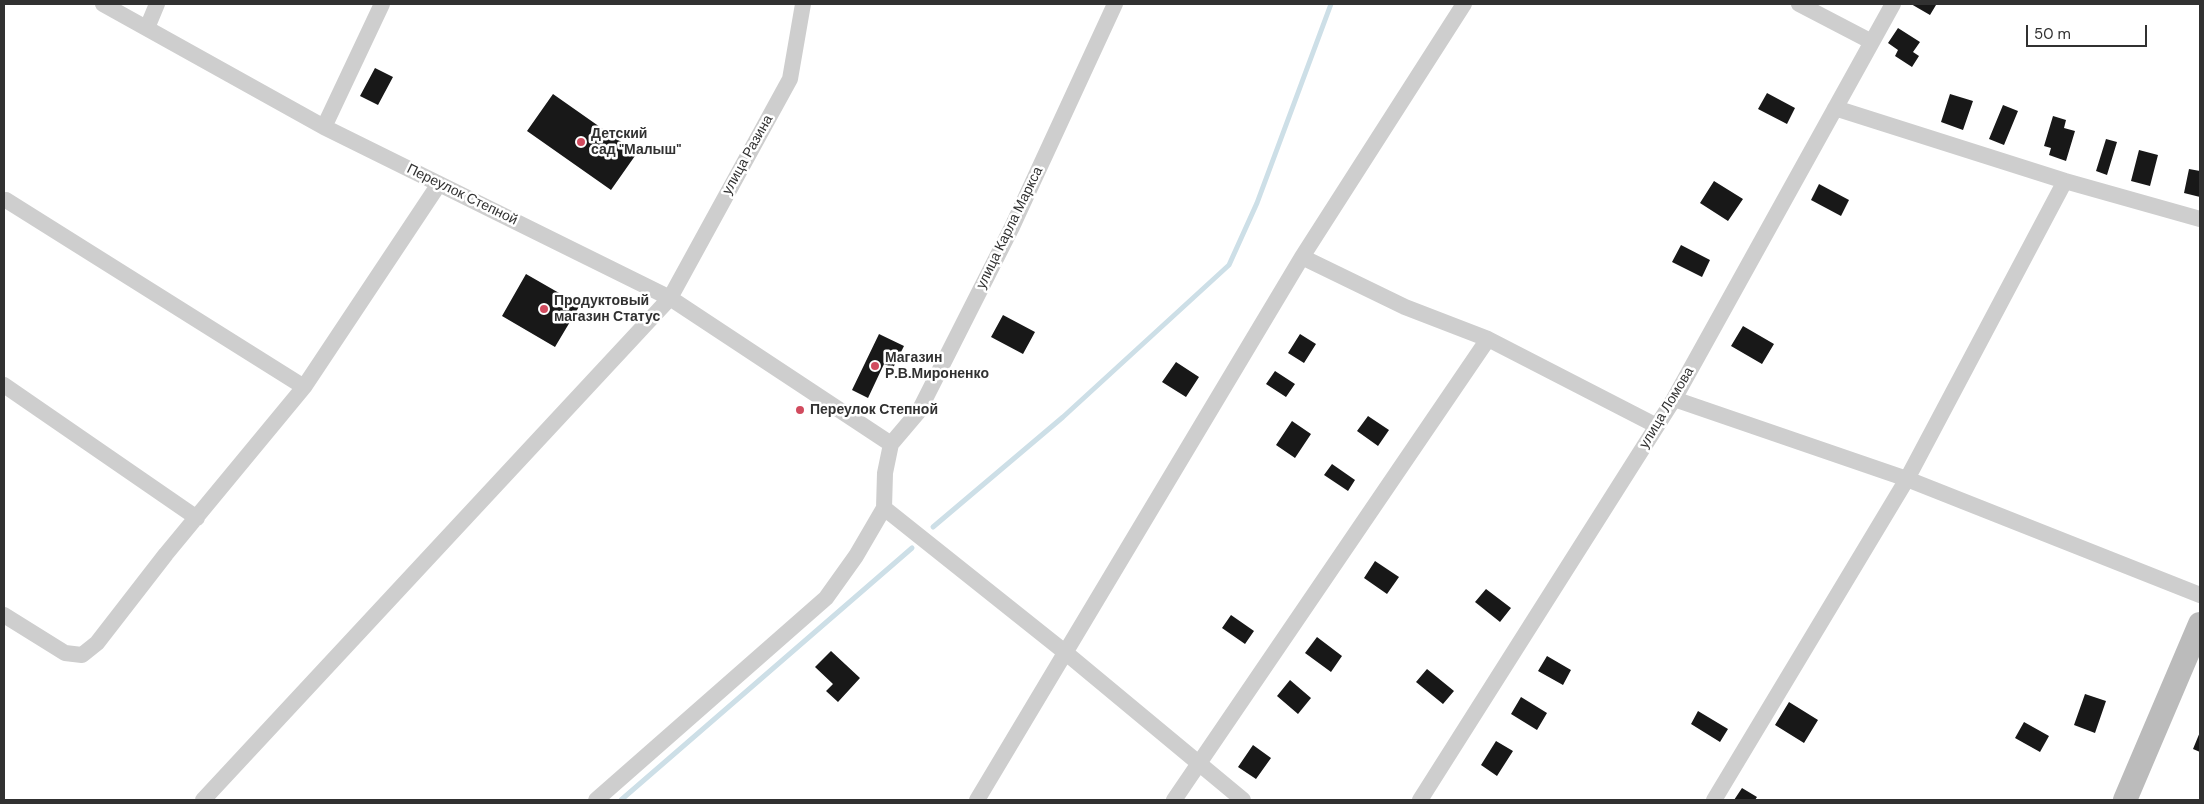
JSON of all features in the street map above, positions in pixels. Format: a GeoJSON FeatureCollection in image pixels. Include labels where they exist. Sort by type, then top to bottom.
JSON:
{"type":"FeatureCollection","features":[{"type":"Feature","properties":{"kind":"street","name":"Переулок Степной"},"geometry":{"type":"LineString","coordinates":[[103,4],[324,127],[670,298],[892,444]]}},
{"type":"Feature","properties":{"kind":"street"},"geometry":{"type":"LineString","coordinates":[[147,28],[157,4]]}},
{"type":"Feature","properties":{"kind":"street"},"geometry":{"type":"LineString","coordinates":[[324,127],[382,4]]}},
{"type":"Feature","properties":{"kind":"street","name":"улица Разина"},"geometry":{"type":"LineString","coordinates":[[202,800],[670,298],[790,79],[803,4]]}},
{"type":"Feature","properties":{"kind":"street","name":"улица Карла Маркса"},"geometry":{"type":"LineString","coordinates":[[892,444],[919,411],[1012,227],[1115,4]]}},
{"type":"Feature","properties":{"kind":"street"},"geometry":{"type":"LineString","coordinates":[[977,800],[1302,258],[1464,4]]}},
{"type":"Feature","properties":{"kind":"street"},"geometry":{"type":"LineString","coordinates":[[1799,4],[1872,42]]}},
{"type":"Feature","properties":{"kind":"street","name":"улица Ломова"},"geometry":{"type":"LineString","coordinates":[[1420,800],[1674,399],[1893,4]]}},
{"type":"Feature","properties":{"kind":"street"},"geometry":{"type":"LineString","coordinates":[[1835,108],[2065,181],[2200,219]]}},
{"type":"Feature","properties":{"kind":"street"},"geometry":{"type":"LineString","coordinates":[[1714,800],[1907,479],[2065,181]]}},
{"type":"Feature","properties":{"kind":"street"},"geometry":{"type":"LineString","coordinates":[[4,615],[65,653],[82,655],[97,643],[166,554],[304,386],[439,184]]}},
{"type":"Feature","properties":{"kind":"street"},"geometry":{"type":"LineString","coordinates":[[6,200],[304,386]]}},
{"type":"Feature","properties":{"kind":"street"},"geometry":{"type":"LineString","coordinates":[[1302,258],[1405,308],[1488,339],[1657,426]]}},
{"type":"Feature","properties":{"kind":"street"},"geometry":{"type":"LineString","coordinates":[[1174,800],[1488,339]]}},
{"type":"Feature","properties":{"kind":"street"},"geometry":{"type":"LineString","coordinates":[[4,385],[196,518]]}},
{"type":"Feature","properties":{"kind":"street"},"geometry":{"type":"LineString","coordinates":[[1674,399],[1907,479],[2200,595]]}},
{"type":"Feature","properties":{"kind":"street"},"geometry":{"type":"LineString","coordinates":[[596,800],[826,598],[856,556],[884,508],[885,473],[892,444]]}},
{"type":"Feature","properties":{"kind":"street"},"geometry":{"type":"LineString","coordinates":[[884,508],[1066,653],[1243,800]]}},
{"type":"Feature","properties":{"kind":"street"},"geometry":{"type":"LineString","coordinates":[[2125,800],[2200,624]]}},
{"type":"Feature","properties":{"kind":"building"},"geometry":{"type":"Polygon","coordinates":[[[1911,4],[1935,4],[1936,5],[1930,15],[1911,4]]]}},
{"type":"Feature","properties":{"kind":"building"},"geometry":{"type":"Polygon","coordinates":[[[1898,28],[1920,42],[1913,52],[1919,56],[1912,67],[1895,56],[1898,50],[1888,43],[1898,28]]]}},
{"type":"Feature","properties":{"kind":"building"},"geometry":{"type":"Polygon","coordinates":[[[375,68],[393,77],[378,105],[360,96],[375,68]]]}},
{"type":"Feature","properties":{"kind":"building"},"geometry":{"type":"Polygon","coordinates":[[[1767,93],[1795,108],[1787,124],[1758,109],[1767,93]]]}},
{"type":"Feature","properties":{"kind":"building"},"geometry":{"type":"Polygon","coordinates":[[[553,94],[637,153],[611,190],[527,131],[553,94]]]}},
{"type":"Feature","properties":{"kind":"building"},"geometry":{"type":"Polygon","coordinates":[[[1950,94],[1973,101],[1963,130],[1941,122],[1950,94]]]}},
{"type":"Feature","properties":{"kind":"building"},"geometry":{"type":"Polygon","coordinates":[[[2003,105],[2018,111],[2004,145],[1989,139],[2003,105]]]}},
{"type":"Feature","properties":{"kind":"building"},"geometry":{"type":"Polygon","coordinates":[[[2053,116],[2066,120],[2064,128],[2075,131],[2066,161],[2049,155],[2051,148],[2044,146],[2053,116]]]}},
{"type":"Feature","properties":{"kind":"building"},"geometry":{"type":"Polygon","coordinates":[[[2106,139],[2117,142],[2107,175],[2096,171],[2106,139]]]}},
{"type":"Feature","properties":{"kind":"building"},"geometry":{"type":"Polygon","coordinates":[[[2139,150],[2158,155],[2150,186],[2131,181],[2139,150]]]}},
{"type":"Feature","properties":{"kind":"building"},"geometry":{"type":"Polygon","coordinates":[[[2189,169],[2200,171],[2200,197],[2184,193],[2189,169]]]}},
{"type":"Feature","properties":{"kind":"building"},"geometry":{"type":"Polygon","coordinates":[[[1714,181],[1743,199],[1728,221],[1700,203],[1714,181]]]}},
{"type":"Feature","properties":{"kind":"building"},"geometry":{"type":"Polygon","coordinates":[[[1819,184],[1849,200],[1841,216],[1811,200],[1819,184]]]}},
{"type":"Feature","properties":{"kind":"building"},"geometry":{"type":"Polygon","coordinates":[[[1681,245],[1710,260],[1702,277],[1672,262],[1681,245]]]}},
{"type":"Feature","properties":{"kind":"building"},"geometry":{"type":"Polygon","coordinates":[[[526,274],[580,305],[555,347],[502,316],[526,274]]]}},
{"type":"Feature","properties":{"kind":"building"},"geometry":{"type":"Polygon","coordinates":[[[1003,315],[1035,332],[1023,354],[991,337],[1003,315]]]}},
{"type":"Feature","properties":{"kind":"building"},"geometry":{"type":"Polygon","coordinates":[[[1743,326],[1774,344],[1762,364],[1731,346],[1743,326]]]}},
{"type":"Feature","properties":{"kind":"building"},"geometry":{"type":"Polygon","coordinates":[[[879,334],[904,346],[893,368],[884,364],[868,398],[852,390],[879,334]]]}},
{"type":"Feature","properties":{"kind":"building"},"geometry":{"type":"Polygon","coordinates":[[[1300,334],[1316,344],[1304,363],[1288,353],[1300,334]]]}},
{"type":"Feature","properties":{"kind":"building"},"geometry":{"type":"Polygon","coordinates":[[[1176,362],[1199,377],[1186,397],[1162,382],[1176,362]]]}},
{"type":"Feature","properties":{"kind":"building"},"geometry":{"type":"Polygon","coordinates":[[[1275,371],[1295,384],[1286,397],[1266,384],[1275,371]]]}},
{"type":"Feature","properties":{"kind":"building"},"geometry":{"type":"Polygon","coordinates":[[[1368,416],[1389,430],[1378,446],[1357,431],[1368,416]]]}},
{"type":"Feature","properties":{"kind":"building"},"geometry":{"type":"Polygon","coordinates":[[[1292,421],[1311,434],[1295,458],[1276,445],[1292,421]]]}},
{"type":"Feature","properties":{"kind":"building"},"geometry":{"type":"Polygon","coordinates":[[[1332,464],[1355,480],[1348,491],[1324,475],[1332,464]]]}},
{"type":"Feature","properties":{"kind":"building"},"geometry":{"type":"Polygon","coordinates":[[[1375,561],[1399,577],[1387,594],[1364,578],[1375,561]]]}},
{"type":"Feature","properties":{"kind":"building"},"geometry":{"type":"Polygon","coordinates":[[[1486,589],[1511,608],[1500,622],[1475,602],[1486,589]]]}},
{"type":"Feature","properties":{"kind":"building"},"geometry":{"type":"Polygon","coordinates":[[[1231,615],[1254,631],[1245,644],[1222,628],[1231,615]]]}},
{"type":"Feature","properties":{"kind":"building"},"geometry":{"type":"Polygon","coordinates":[[[1317,637],[1342,656],[1331,672],[1305,653],[1317,637]]]}},
{"type":"Feature","properties":{"kind":"building"},"geometry":{"type":"Polygon","coordinates":[[[831,651],[860,678],[838,702],[826,691],[833,684],[815,667],[831,651]]]}},
{"type":"Feature","properties":{"kind":"building"},"geometry":{"type":"Polygon","coordinates":[[[1547,656],[1571,670],[1563,685],[1538,671],[1547,656]]]}},
{"type":"Feature","properties":{"kind":"building"},"geometry":{"type":"Polygon","coordinates":[[[1427,669],[1454,691],[1443,704],[1416,682],[1427,669]]]}},
{"type":"Feature","properties":{"kind":"building"},"geometry":{"type":"Polygon","coordinates":[[[1290,680],[1311,698],[1298,714],[1277,696],[1290,680]]]}},
{"type":"Feature","properties":{"kind":"building"},"geometry":{"type":"Polygon","coordinates":[[[2085,694],[2106,701],[2095,733],[2074,725],[2085,694]]]}},
{"type":"Feature","properties":{"kind":"building"},"geometry":{"type":"Polygon","coordinates":[[[1521,697],[1547,713],[1537,730],[1511,714],[1521,697]]]}},
{"type":"Feature","properties":{"kind":"building"},"geometry":{"type":"Polygon","coordinates":[[[1789,702],[1818,720],[1804,743],[1775,725],[1789,702]]]}},
{"type":"Feature","properties":{"kind":"building"},"geometry":{"type":"Polygon","coordinates":[[[1698,711],[1728,729],[1720,742],[1691,724],[1698,711]]]}},
{"type":"Feature","properties":{"kind":"building"},"geometry":{"type":"Polygon","coordinates":[[[2024,722],[2049,736],[2040,752],[2015,738],[2024,722]]]}},
{"type":"Feature","properties":{"kind":"building"},"geometry":{"type":"Polygon","coordinates":[[[2200,732],[2200,752],[2193,749],[2200,732]]]}},
{"type":"Feature","properties":{"kind":"building"},"geometry":{"type":"Polygon","coordinates":[[[1496,741],[1513,751],[1497,776],[1481,765],[1496,741]]]}},
{"type":"Feature","properties":{"kind":"building"},"geometry":{"type":"Polygon","coordinates":[[[1253,745],[1271,758],[1256,779],[1238,767],[1253,745]]]}},
{"type":"Feature","properties":{"kind":"building"},"geometry":{"type":"Polygon","coordinates":[[[1742,788],[1757,797],[1755,800],[1734,800],[1742,788]]]}},
{"type":"Feature","properties":{"kind":"waterway"},"geometry":{"type":"LineString","coordinates":[[933,527],[1063,417],[1229,265],[1257,203],[1331,4]]}},
{"type":"Feature","properties":{"kind":"waterway"},"geometry":{"type":"LineString","coordinates":[[621,800],[912,548]]}},
{"type":"Feature","properties":{"kind":"place","name":"Детский сад \"Малыш\""},"geometry":{"type":"Point","coordinates":[581,142]}},
{"type":"Feature","properties":{"kind":"place","name":"Продуктовый магазин Статус"},"geometry":{"type":"Point","coordinates":[544,309]}},
{"type":"Feature","properties":{"kind":"place","name":"Магазин Р.В.Мироненко"},"geometry":{"type":"Point","coordinates":[875,366]}},
{"type":"Feature","properties":{"kind":"place","name":"Переулок Степной"},"geometry":{"type":"Point","coordinates":[800,410]}}]}
